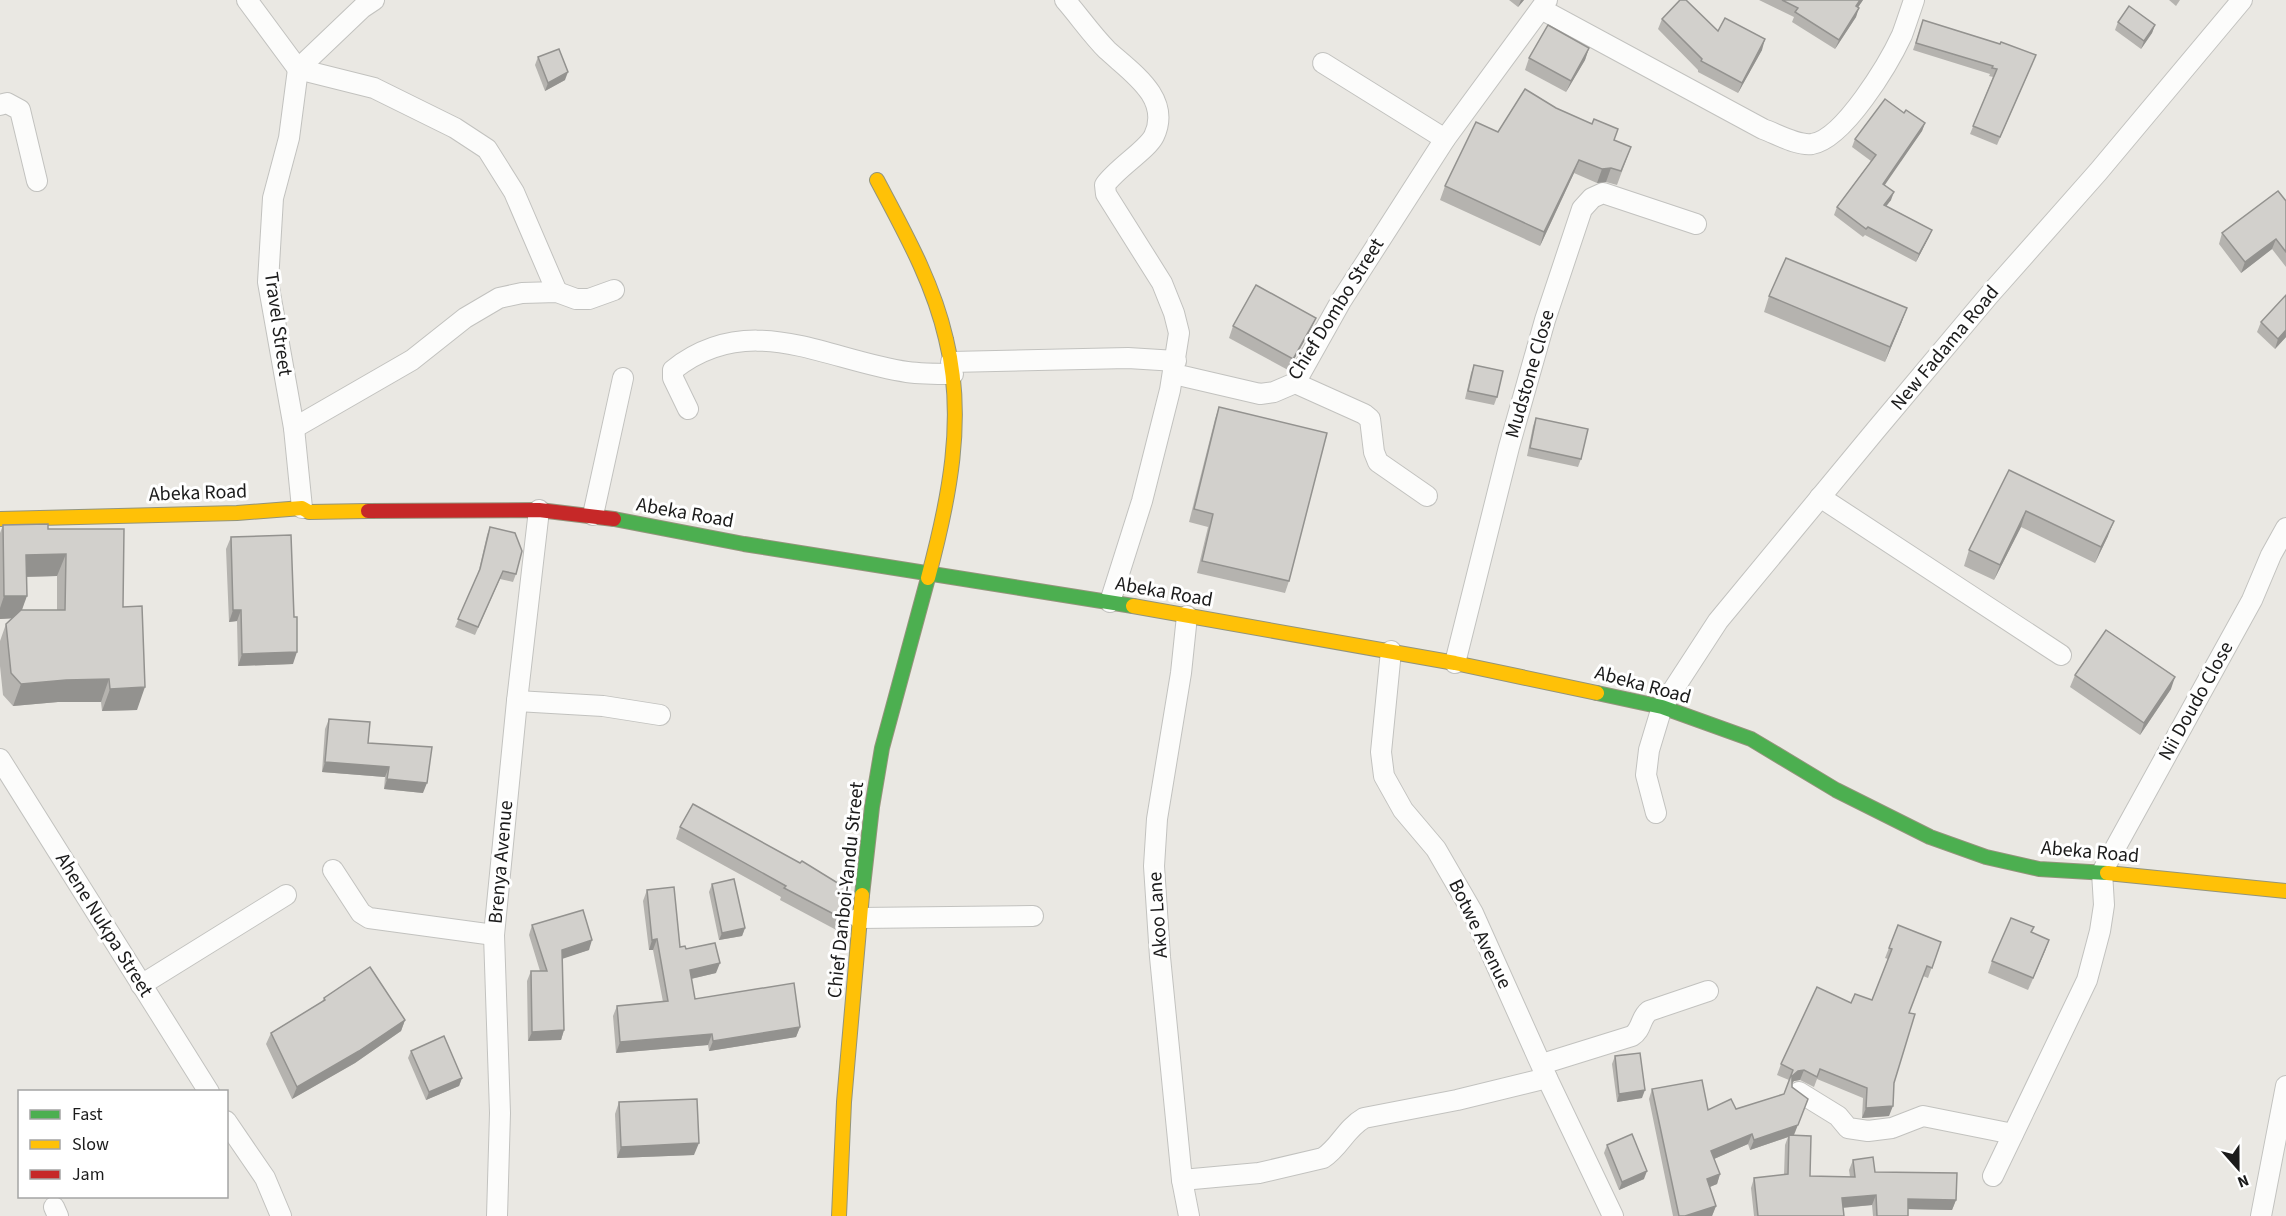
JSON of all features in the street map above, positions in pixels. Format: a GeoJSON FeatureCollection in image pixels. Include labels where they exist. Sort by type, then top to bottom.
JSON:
{"type":"FeatureCollection","features":[{"type":"Feature","properties":{"kind":"street"},"geometry":{"type":"LineString","coordinates":[[246,0],[298,69],[374,88],[447,123],[487,149],[514,192],[557,292]]}},
{"type":"Feature","properties":{"kind":"street"},"geometry":{"type":"LineString","coordinates":[[298,69],[362,8],[374,0]]}},
{"type":"Feature","properties":{"kind":"street"},"geometry":{"type":"LineString","coordinates":[[1065,0],[1107,50],[1138,77],[1158,106],[1159,121],[1153,138],[1112,174],[1105,185],[1106,194],[1162,283],[1179,333],[1175,368],[1142,501],[1110,602]]}},
{"type":"Feature","properties":{"kind":"street"},"geometry":{"type":"LineString","coordinates":[[1544,4],[1763,129],[1788,139],[1812,144],[1825,139],[1837,129],[1862,102],[1896,46],[1914,0]]}},
{"type":"Feature","properties":{"kind":"street","name":"New Fadama Road"},"geometry":{"type":"LineString","coordinates":[[1656,813],[1646,775],[1649,750],[1662,707],[1718,621],[1990,294],[2098,172],[2242,0]]}},
{"type":"Feature","properties":{"kind":"street","name":"Chief Dombo Street"},"geometry":{"type":"LineString","coordinates":[[688,409],[673,378],[673,370],[682,362],[730,342],[768,339],[906,372],[1128,358],[1175,368],[1260,394],[1275,392],[1295,383],[1341,301],[1445,139],[1544,4]]}},
{"type":"Feature","properties":{"kind":"street"},"geometry":{"type":"LineString","coordinates":[[1323,63],[1445,139]]}},
{"type":"Feature","properties":{"kind":"street","name":"Travel Street"},"geometry":{"type":"LineString","coordinates":[[298,69],[289,138],[273,198],[268,282],[294,428],[302,508]]}},
{"type":"Feature","properties":{"kind":"street"},"geometry":{"type":"LineString","coordinates":[[0,105],[7,104],[20,110],[37,181]]}},
{"type":"Feature","properties":{"kind":"street","name":"Chief Danboi-Yandu Street"},"geometry":{"type":"LineString","coordinates":[[839,1216],[843,1135],[865,862],[882,747],[940,532],[954,451],[955,411],[952,368],[934,296],[915,251],[877,180]]}},
{"type":"Feature","properties":{"kind":"street","name":"Mudstone Close"},"geometry":{"type":"LineString","coordinates":[[1455,663],[1509,447],[1545,320],[1582,209],[1592,198],[1603,193],[1696,224]]}},
{"type":"Feature","properties":{"kind":"street"},"geometry":{"type":"LineString","coordinates":[[294,428],[412,360],[465,318],[499,298],[522,293],[557,292],[576,299],[590,299],[614,290]]}},
{"type":"Feature","properties":{"kind":"street"},"geometry":{"type":"LineString","coordinates":[[593,515],[623,378]]}},
{"type":"Feature","properties":{"kind":"street"},"geometry":{"type":"LineString","coordinates":[[1295,383],[1370,418],[1374,452],[1378,462],[1427,496]]}},
{"type":"Feature","properties":{"kind":"street"},"geometry":{"type":"LineString","coordinates":[[1820,497],[2061,656]]}},
{"type":"Feature","properties":{"kind":"street","name":"Abeka Road"},"geometry":{"type":"LineString","coordinates":[[0,519],[237,513],[302,508],[309,512],[539,510],[593,515],[929,575],[1110,602],[1391,651],[1662,707],[1751,739],[1836,790],[1930,837],[1986,857],[2039,869],[2102,872],[2286,891]]}},
{"type":"Feature","properties":{"kind":"street","name":"Brenya Avenue"},"geometry":{"type":"LineString","coordinates":[[497,1216],[500,1113],[494,935],[539,510]]}},
{"type":"Feature","properties":{"kind":"street","name":"Nii Doudo Close"},"geometry":{"type":"LineString","coordinates":[[2102,872],[2252,600],[2271,555],[2286,528]]}},
{"type":"Feature","properties":{"kind":"street","name":"Akoo Lane"},"geometry":{"type":"LineString","coordinates":[[1187,616],[1181,673],[1157,819],[1154,866],[1160,957],[1182,1180],[1189,1216]]}},
{"type":"Feature","properties":{"kind":"street","name":"Botwe Avenue"},"geometry":{"type":"LineString","coordinates":[[1391,651],[1381,752],[1384,777],[1403,810],[1436,849],[1473,913],[1613,1216]]}},
{"type":"Feature","properties":{"kind":"street"},"geometry":{"type":"LineString","coordinates":[[517,701],[575,703],[660,714]]}},
{"type":"Feature","properties":{"kind":"street","name":"Ahene Nukpa Street"},"geometry":{"type":"LineString","coordinates":[[0,759],[208,1090]]}},
{"type":"Feature","properties":{"kind":"street"},"geometry":{"type":"LineString","coordinates":[[333,870],[361,913],[369,918],[494,935]]}},
{"type":"Feature","properties":{"kind":"street"},"geometry":{"type":"LineString","coordinates":[[1993,1176],[2087,980],[2100,931],[2104,905],[2102,872]]}},
{"type":"Feature","properties":{"kind":"street"},"geometry":{"type":"LineString","coordinates":[[141,985],[286,895]]}},
{"type":"Feature","properties":{"kind":"street"},"geometry":{"type":"LineString","coordinates":[[860,918],[1033,916]]}},
{"type":"Feature","properties":{"kind":"street"},"geometry":{"type":"LineString","coordinates":[[1182,1180],[1259,1173],[1323,1158],[1330,1153],[1353,1125],[1364,1118],[1457,1100],[1545,1071],[1632,1036],[1638,1032],[1644,1015],[1649,1011],[1708,991]]}},
{"type":"Feature","properties":{"kind":"street"},"geometry":{"type":"LineString","coordinates":[[2261,1216],[2286,1086]]}},
{"type":"Feature","properties":{"kind":"street"},"geometry":{"type":"LineString","coordinates":[[1799,1092],[1838,1116],[1848,1128],[1868,1131],[1892,1128],[1923,1116],[2013,1134]]}},
{"type":"Feature","properties":{"kind":"street"},"geometry":{"type":"LineString","coordinates":[[228,1124],[265,1178],[281,1216]]}},
{"type":"Feature","properties":{"kind":"building"},"geometry":{"type":"Polygon","coordinates":[[[1680,0],[1686,0],[1718,31],[1725,18],[1765,39],[1742,83],[1701,61],[1702,59],[1662,19],[1680,0]]]}},
{"type":"Feature","properties":{"kind":"building"},"geometry":{"type":"Polygon","coordinates":[[[1782,0],[1860,0],[1856,6],[1859,8],[1839,40],[1795,12],[1798,8],[1782,0]]]}},
{"type":"Feature","properties":{"kind":"building"},"geometry":{"type":"Polygon","coordinates":[[[2129,6],[2155,25],[2144,41],[2118,22],[2129,6]]]}},
{"type":"Feature","properties":{"kind":"building"},"geometry":{"type":"Polygon","coordinates":[[[1923,20],[2000,44],[2001,42],[2036,55],[2000,137],[1973,126],[1997,69],[1916,43],[1923,20]]]}},
{"type":"Feature","properties":{"kind":"building"},"geometry":{"type":"Polygon","coordinates":[[[1548,25],[1589,48],[1571,81],[1529,58],[1548,25]]]}},
{"type":"Feature","properties":{"kind":"building"},"geometry":{"type":"Polygon","coordinates":[[[559,49],[568,72],[548,83],[538,57],[559,49]]]}},
{"type":"Feature","properties":{"kind":"building"},"geometry":{"type":"Polygon","coordinates":[[[1525,89],[1556,108],[1592,124],[1594,119],[1618,129],[1614,140],[1631,147],[1621,171],[1611,168],[1602,169],[1579,160],[1544,232],[1445,186],[1476,122],[1498,132],[1525,89]]]}},
{"type":"Feature","properties":{"kind":"building"},"geometry":{"type":"Polygon","coordinates":[[[1885,99],[1904,113],[1906,110],[1925,123],[1883,184],[1894,192],[1884,205],[1932,230],[1919,254],[1868,227],[1866,229],[1837,207],[1876,155],[1855,139],[1885,99]]]}},
{"type":"Feature","properties":{"kind":"building"},"geometry":{"type":"Polygon","coordinates":[[[2278,191],[2286,201],[2286,252],[2276,239],[2245,262],[2222,233],[2278,191]]]}},
{"type":"Feature","properties":{"kind":"building"},"geometry":{"type":"Polygon","coordinates":[[[1786,258],[1907,308],[1890,347],[1769,296],[1786,258]]]}},
{"type":"Feature","properties":{"kind":"building"},"geometry":{"type":"Polygon","coordinates":[[[1256,285],[1316,318],[1293,359],[1233,326],[1256,285]]]}},
{"type":"Feature","properties":{"kind":"building"},"geometry":{"type":"Polygon","coordinates":[[[2286,295],[2286,330],[2278,339],[2261,322],[2286,295]]]}},
{"type":"Feature","properties":{"kind":"building"},"geometry":{"type":"Polygon","coordinates":[[[1474,365],[1503,371],[1497,397],[1468,391],[1474,365]]]}},
{"type":"Feature","properties":{"kind":"building"},"geometry":{"type":"Polygon","coordinates":[[[1219,407],[1327,433],[1289,581],[1202,561],[1213,514],[1194,509],[1219,407]]]}},
{"type":"Feature","properties":{"kind":"building"},"geometry":{"type":"Polygon","coordinates":[[[1536,418],[1588,429],[1581,459],[1530,448],[1536,418]]]}},
{"type":"Feature","properties":{"kind":"building"},"geometry":{"type":"Polygon","coordinates":[[[2009,470],[2114,521],[2101,547],[2026,511],[2000,565],[1969,550],[2009,470]]]}},
{"type":"Feature","properties":{"kind":"building"},"geometry":{"type":"Polygon","coordinates":[[[48,524],[48,529],[124,529],[123,607],[142,606],[145,687],[110,689],[109,679],[21,684],[11,673],[6,624],[21,610],[65,610],[66,554],[26,555],[27,596],[4,596],[3,525],[48,524]]]}},
{"type":"Feature","properties":{"kind":"building"},"geometry":{"type":"Polygon","coordinates":[[[490,527],[515,533],[522,551],[516,574],[503,571],[478,627],[458,619],[480,569],[490,527]]]}},
{"type":"Feature","properties":{"kind":"building"},"geometry":{"type":"Polygon","coordinates":[[[291,535],[297,652],[242,654],[241,610],[233,610],[231,537],[291,535]]]}},
{"type":"Feature","properties":{"kind":"building"},"geometry":{"type":"Polygon","coordinates":[[[2106,630],[2175,677],[2144,723],[2075,675],[2106,630]]]}},
{"type":"Feature","properties":{"kind":"building"},"geometry":{"type":"Polygon","coordinates":[[[329,719],[370,722],[368,743],[432,747],[427,783],[387,779],[389,767],[325,762],[329,719]]]}},
{"type":"Feature","properties":{"kind":"building"},"geometry":{"type":"Polygon","coordinates":[[[693,804],[800,863],[802,861],[849,890],[847,921],[784,888],[786,886],[680,827],[693,804]]]}},
{"type":"Feature","properties":{"kind":"building"},"geometry":{"type":"Polygon","coordinates":[[[734,879],[745,928],[722,933],[712,884],[734,879]]]}},
{"type":"Feature","properties":{"kind":"building"},"geometry":{"type":"Polygon","coordinates":[[[674,887],[680,947],[685,946],[686,949],[715,943],[720,963],[690,970],[695,999],[794,983],[800,1027],[713,1041],[712,1034],[620,1042],[617,1006],[668,1001],[657,939],[652,940],[647,890],[674,887]]]}},
{"type":"Feature","properties":{"kind":"building"},"geometry":{"type":"Polygon","coordinates":[[[583,910],[592,940],[562,950],[564,1030],[532,1032],[531,971],[547,971],[532,925],[583,910]]]}},
{"type":"Feature","properties":{"kind":"building"},"geometry":{"type":"Polygon","coordinates":[[[2011,918],[2034,927],[2031,932],[2049,940],[2033,978],[1992,961],[2011,918]]]}},
{"type":"Feature","properties":{"kind":"building"},"geometry":{"type":"Polygon","coordinates":[[[1898,925],[1941,942],[1932,968],[1927,966],[1909,1013],[1915,1014],[1894,1083],[1893,1106],[1866,1108],[1867,1088],[1820,1069],[1817,1077],[1804,1070],[1798,1071],[1792,1076],[1792,1087],[1808,1099],[1798,1125],[1754,1140],[1752,1134],[1711,1151],[1720,1174],[1707,1179],[1716,1206],[1679,1216],[1652,1089],[1702,1080],[1708,1110],[1731,1099],[1736,1109],[1784,1094],[1793,1070],[1781,1064],[1817,987],[1851,1003],[1855,994],[1872,1000],[1892,949],[1889,948],[1898,925]]]}},
{"type":"Feature","properties":{"kind":"building"},"geometry":{"type":"Polygon","coordinates":[[[370,967],[405,1020],[359,1051],[297,1087],[271,1033],[325,1000],[324,998],[370,967]]]}},
{"type":"Feature","properties":{"kind":"building"},"geometry":{"type":"Polygon","coordinates":[[[444,1036],[462,1078],[429,1092],[411,1051],[444,1036]]]}},
{"type":"Feature","properties":{"kind":"building"},"geometry":{"type":"Polygon","coordinates":[[[1640,1053],[1645,1090],[1619,1094],[1615,1056],[1640,1053]]]}},
{"type":"Feature","properties":{"kind":"building"},"geometry":{"type":"Polygon","coordinates":[[[697,1099],[699,1143],[621,1147],[619,1102],[697,1099]]]}},
{"type":"Feature","properties":{"kind":"building"},"geometry":{"type":"Polygon","coordinates":[[[1632,1134],[1647,1171],[1622,1182],[1607,1145],[1632,1134]]]}},
{"type":"Feature","properties":{"kind":"building"},"geometry":{"type":"Polygon","coordinates":[[[1789,1135],[1811,1136],[1810,1176],[1855,1177],[1853,1160],[1873,1157],[1875,1172],[1957,1173],[1956,1200],[1908,1199],[1908,1216],[1877,1216],[1876,1195],[1842,1198],[1844,1216],[1758,1216],[1754,1178],[1788,1174],[1789,1135]]]}},
{"type":"Feature","properties":{"kind":"traffic: fast"},"geometry":{"type":"LineString","coordinates":[[614,519],[744,544],[1133,606]]}},
{"type":"Feature","properties":{"kind":"traffic: fast"},"geometry":{"type":"LineString","coordinates":[[862,895],[872,807],[882,748],[928,578]]}},
{"type":"Feature","properties":{"kind":"traffic: fast"},"geometry":{"type":"LineString","coordinates":[[1597,693],[1662,707],[1751,739],[1836,790],[1930,837],[1986,857],[2039,869],[2107,873]]}},
{"type":"Feature","properties":{"kind":"traffic: slow"},"geometry":{"type":"LineString","coordinates":[[877,180],[934,297],[952,369],[955,399],[952,459],[942,519],[928,578]]}},
{"type":"Feature","properties":{"kind":"traffic: slow"},"geometry":{"type":"LineString","coordinates":[[0,519],[237,513],[302,508],[309,512],[368,511]]}},
{"type":"Feature","properties":{"kind":"traffic: slow"},"geometry":{"type":"LineString","coordinates":[[1133,606],[1455,663],[1597,693]]}},
{"type":"Feature","properties":{"kind":"traffic: slow"},"geometry":{"type":"LineString","coordinates":[[2107,873],[2286,891]]}},
{"type":"Feature","properties":{"kind":"traffic: slow"},"geometry":{"type":"LineString","coordinates":[[839,1216],[844,1102],[862,895]]}},
{"type":"Feature","properties":{"kind":"traffic: jam"},"geometry":{"type":"LineString","coordinates":[[368,511],[539,510],[614,519]]}}]}
